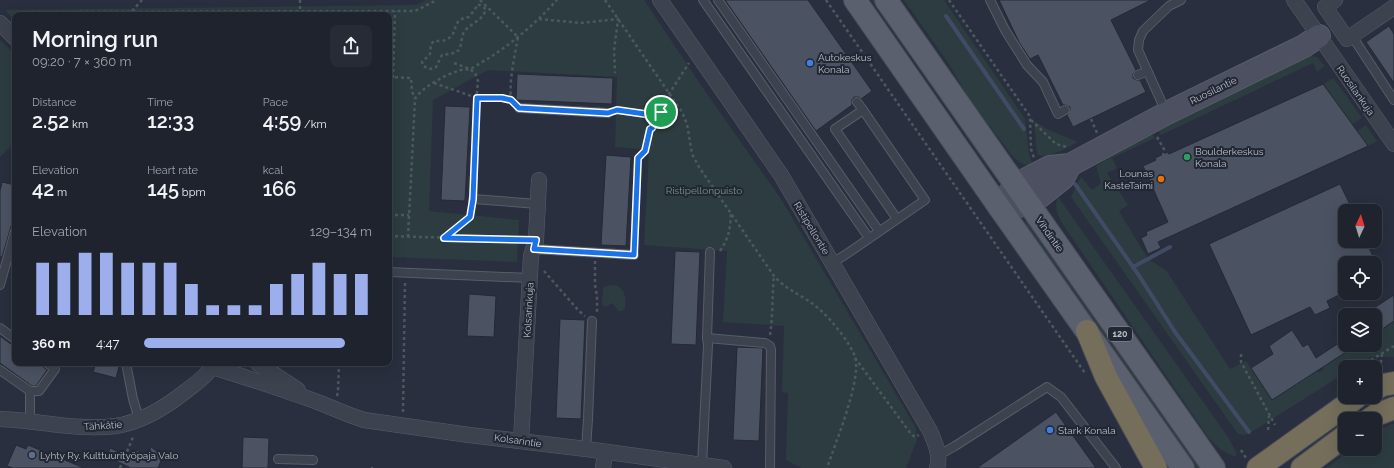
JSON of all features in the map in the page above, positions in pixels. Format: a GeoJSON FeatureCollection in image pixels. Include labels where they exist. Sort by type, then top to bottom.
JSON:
{"type":"FeatureCollection","features":[{"type":"Feature","properties":{"kind":"highway"},"geometry":{"type":"LineString","coordinates":[[1087,332],[1106,377],[1156,466]]}},
{"type":"Feature","properties":{"kind":"highway"},"geometry":{"type":"LineString","coordinates":[[1382,386],[1394,383]]}},
{"type":"Feature","properties":{"kind":"highway"},"geometry":{"type":"LineString","coordinates":[[1258,468],[1347,404]]}},
{"type":"Feature","properties":{"kind":"highway"},"geometry":{"type":"LineString","coordinates":[[1382,414],[1394,408]]}},
{"type":"Feature","properties":{"kind":"highway"},"geometry":{"type":"LineString","coordinates":[[1302,468],[1338,441]]}},
{"type":"Feature","properties":{"kind":"main road","name":"120"},"geometry":{"type":"LineString","coordinates":[[855,0],[1183,468]]}},
{"type":"Feature","properties":{"kind":"main road","name":"Vihdintie"},"geometry":{"type":"LineString","coordinates":[[886,0],[1214,468]]}},
{"type":"Feature","properties":{"kind":"street","name":"Ristipellontie"},"geometry":{"type":"LineString","coordinates":[[660,0],[781,176],[930,431],[936,445],[938,462]]}},
{"type":"Feature","properties":{"kind":"street"},"geometry":{"type":"LineString","coordinates":[[1294,0],[1319,36],[1337,23]]}},
{"type":"Feature","properties":{"kind":"street"},"geometry":{"type":"LineString","coordinates":[[1335,0],[1325,7],[1348,39],[1394,8]]}},
{"type":"Feature","properties":{"kind":"street"},"geometry":{"type":"LineString","coordinates":[[0,23],[12,35]]}},
{"type":"Feature","properties":{"kind":"street","name":"Ruosilantie"},"geometry":{"type":"LineString","coordinates":[[999,207],[1015,186],[1042,171],[1167,113],[1304,46],[1319,36]]}},
{"type":"Feature","properties":{"kind":"street","name":"Ruosilankuja"},"geometry":{"type":"LineString","coordinates":[[1319,36],[1392,135]]}},
{"type":"Feature","properties":{"kind":"street","name":"Ruosilantie"},"geometry":{"type":"LineString","coordinates":[[1029,205],[1063,178],[1070,157]]}},
{"type":"Feature","properties":{"kind":"street","name":"Kolsarinkuja"},"geometry":{"type":"LineString","coordinates":[[521,441],[530,278],[534,248],[539,180]]}},
{"type":"Feature","properties":{"kind":"street"},"geometry":{"type":"LineString","coordinates":[[999,207],[1029,205]]}},
{"type":"Feature","properties":{"kind":"street","name":"Tähkätie"},"geometry":{"type":"LineString","coordinates":[[0,419],[80,426],[116,426],[137,420],[156,411],[182,394],[206,374],[212,366]]}},
{"type":"Feature","properties":{"kind":"street","name":"Kolsarintie"},"geometry":{"type":"LineString","coordinates":[[216,366],[316,401],[350,416],[364,420],[724,468]]}},
{"type":"Feature","properties":{"kind":"street","name":"Kolsarintie"},"geometry":{"type":"LineString","coordinates":[[262,366],[316,401]]}},
{"type":"Feature","properties":{"kind":"street"},"geometry":{"type":"LineString","coordinates":[[603,468],[605,452]]}},
{"type":"Feature","properties":{"kind":"lane"},"geometry":{"type":"LineString","coordinates":[[703,0],[869,238]]}},
{"type":"Feature","properties":{"kind":"lane"},"geometry":{"type":"LineString","coordinates":[[718,0],[879,231]]}},
{"type":"Feature","properties":{"kind":"lane"},"geometry":{"type":"LineString","coordinates":[[990,0],[1005,30],[1027,65],[1043,82],[1058,114],[1065,110]]}},
{"type":"Feature","properties":{"kind":"lane"},"geometry":{"type":"LineString","coordinates":[[1167,113],[1138,50],[1139,40],[1143,30],[1169,6],[1181,0]]}},
{"type":"Feature","properties":{"kind":"lane"},"geometry":{"type":"LineString","coordinates":[[1352,36],[1394,100]]}},
{"type":"Feature","properties":{"kind":"lane"},"geometry":{"type":"LineString","coordinates":[[1138,76],[1147,71]]}},
{"type":"Feature","properties":{"kind":"lane"},"geometry":{"type":"LineString","coordinates":[[832,263],[925,200],[858,102]]}},
{"type":"Feature","properties":{"kind":"lane"},"geometry":{"type":"LineString","coordinates":[[519,108],[608,113]]}},
{"type":"Feature","properties":{"kind":"lane"},"geometry":{"type":"LineString","coordinates":[[835,129],[863,110]]}},
{"type":"Feature","properties":{"kind":"lane"},"geometry":{"type":"LineString","coordinates":[[830,121],[897,219]]}},
{"type":"Feature","properties":{"kind":"lane"},"geometry":{"type":"LineString","coordinates":[[473,199],[538,204]]}},
{"type":"Feature","properties":{"kind":"lane"},"geometry":{"type":"LineString","coordinates":[[0,285],[12,242]]}},
{"type":"Feature","properties":{"kind":"lane"},"geometry":{"type":"LineString","coordinates":[[534,248],[634,255]]}},
{"type":"Feature","properties":{"kind":"lane"},"geometry":{"type":"LineString","coordinates":[[702,465],[708,344],[710,255]]}},
{"type":"Feature","properties":{"kind":"lane"},"geometry":{"type":"LineString","coordinates":[[392,272],[530,278]]}},
{"type":"Feature","properties":{"kind":"lane"},"geometry":{"type":"LineString","coordinates":[[586,449],[592,321]]}},
{"type":"Feature","properties":{"kind":"lane"},"geometry":{"type":"LineString","coordinates":[[0,328],[12,337]]}},
{"type":"Feature","properties":{"kind":"lane"},"geometry":{"type":"LineString","coordinates":[[707,338],[765,343],[771,350],[770,468]]}},
{"type":"Feature","properties":{"kind":"lane"},"geometry":{"type":"LineString","coordinates":[[0,370],[30,391],[39,391],[55,369],[51,366]]}},
{"type":"Feature","properties":{"kind":"lane"},"geometry":{"type":"LineString","coordinates":[[126,366],[137,420]]}},
{"type":"Feature","properties":{"kind":"lane"},"geometry":{"type":"LineString","coordinates":[[938,462],[955,446],[1047,387],[1062,397],[1116,468]]}},
{"type":"Feature","properties":{"kind":"lane"},"geometry":{"type":"LineString","coordinates":[[30,391],[30,421]]}},
{"type":"Feature","properties":{"kind":"lane"},"geometry":{"type":"LineString","coordinates":[[278,459],[313,460]]}},
{"type":"Feature","properties":{"kind":"path"},"geometry":{"type":"LineString","coordinates":[[132,11],[142,0]]}},
{"type":"Feature","properties":{"kind":"path"},"geometry":{"type":"LineString","coordinates":[[300,0],[300,12],[415,11],[437,0]]}},
{"type":"Feature","properties":{"kind":"path"},"geometry":{"type":"LineString","coordinates":[[480,0],[484,6],[518,37]]}},
{"type":"Feature","properties":{"kind":"path"},"geometry":{"type":"LineString","coordinates":[[415,99],[418,94],[434,83],[459,70],[470,69],[490,58],[518,37],[557,0]]}},
{"type":"Feature","properties":{"kind":"path"},"geometry":{"type":"LineString","coordinates":[[605,0],[682,112],[687,124],[692,154],[699,167],[774,276],[782,285],[817,307],[832,321],[855,358],[911,434],[915,437]]}},
{"type":"Feature","properties":{"kind":"path"},"geometry":{"type":"LineString","coordinates":[[826,0],[1087,376]]}},
{"type":"Feature","properties":{"kind":"path"},"geometry":{"type":"LineString","coordinates":[[949,0],[1017,97],[1030,119],[1070,157]]}},
{"type":"Feature","properties":{"kind":"path"},"geometry":{"type":"LineString","coordinates":[[478,5],[484,6],[486,9],[476,23],[468,27],[463,33],[462,45],[459,50],[455,53],[442,54],[436,67],[430,69],[423,66],[422,62],[430,54],[431,44],[434,41],[444,41],[448,39],[454,33],[456,22],[461,18],[469,17],[478,5]]}},
{"type":"Feature","properties":{"kind":"path"},"geometry":{"type":"LineString","coordinates":[[395,11],[393,78],[411,78],[412,91],[415,99],[408,237]]}},
{"type":"Feature","properties":{"kind":"path"},"geometry":{"type":"LineString","coordinates":[[28,12],[201,12]]}},
{"type":"Feature","properties":{"kind":"path"},"geometry":{"type":"LineString","coordinates":[[538,19],[581,23],[618,19]]}},
{"type":"Feature","properties":{"kind":"path"},"geometry":{"type":"LineString","coordinates":[[614,74],[614,51],[618,19]]}},
{"type":"Feature","properties":{"kind":"path"},"geometry":{"type":"LineString","coordinates":[[511,100],[512,70],[518,37]]}},
{"type":"Feature","properties":{"kind":"path"},"geometry":{"type":"LineString","coordinates":[[638,158],[645,151],[650,129],[661,112],[669,94],[695,52]]}},
{"type":"Feature","properties":{"kind":"path"},"geometry":{"type":"LineString","coordinates":[[444,238],[470,217],[473,199],[478,81],[475,73],[470,69],[454,63]]}},
{"type":"Feature","properties":{"kind":"path"},"geometry":{"type":"LineString","coordinates":[[434,83],[477,98],[502,98],[511,100],[519,108]]}},
{"type":"Feature","properties":{"kind":"path"},"geometry":{"type":"LineString","coordinates":[[608,113],[617,110],[652,115],[661,112]]}},
{"type":"Feature","properties":{"kind":"path"},"geometry":{"type":"LineString","coordinates":[[1030,119],[1031,149],[1036,162]]}},
{"type":"Feature","properties":{"kind":"path"},"geometry":{"type":"LineString","coordinates":[[1090,119],[1097,134]]}},
{"type":"Feature","properties":{"kind":"path"},"geometry":{"type":"LineString","coordinates":[[1156,134],[1164,149],[1163,157]]}},
{"type":"Feature","properties":{"kind":"path"},"geometry":{"type":"LineString","coordinates":[[634,255],[639,154]]}},
{"type":"Feature","properties":{"kind":"path"},"geometry":{"type":"LineString","coordinates":[[710,255],[719,252],[726,241],[730,232],[731,213]]}},
{"type":"Feature","properties":{"kind":"path"},"geometry":{"type":"LineString","coordinates":[[392,215],[409,216]]}},
{"type":"Feature","properties":{"kind":"path"},"geometry":{"type":"LineString","coordinates":[[392,236],[444,238],[534,248],[579,311],[592,321],[597,315],[597,296],[594,285],[595,252]]}},
{"type":"Feature","properties":{"kind":"path"},"geometry":{"type":"LineString","coordinates":[[403,413],[406,273]]}},
{"type":"Feature","properties":{"kind":"path"},"geometry":{"type":"LineString","coordinates":[[768,345],[772,317],[774,276]]}},
{"type":"Feature","properties":{"kind":"path"},"geometry":{"type":"LineString","coordinates":[[1372,360],[1394,346]]}},
{"type":"Feature","properties":{"kind":"path"},"geometry":{"type":"LineString","coordinates":[[1240,354],[1241,362],[1275,425]]}},
{"type":"Feature","properties":{"kind":"path"},"geometry":{"type":"LineString","coordinates":[[827,468],[851,398],[856,371],[855,358]]}},
{"type":"Feature","properties":{"kind":"path"},"geometry":{"type":"LineString","coordinates":[[336,398],[338,392],[339,366]]}},
{"type":"Feature","properties":{"kind":"path"},"geometry":{"type":"LineString","coordinates":[[1268,430],[1270,421],[1269,414]]}},
{"type":"Feature","properties":{"kind":"path"},"geometry":{"type":"LineString","coordinates":[[120,468],[135,434],[137,420]]}},
{"type":"Feature","properties":{"kind":"green space","name":"Ristipellonpuisto"},"geometry":{"type":"Polygon","coordinates":[[[426,0],[644,0],[707,94],[781,199],[916,428],[917,440],[906,468],[802,468],[786,460],[788,393],[782,392],[784,326],[723,322],[727,251],[644,245],[649,150],[615,147],[617,77],[488,70],[433,100],[429,211],[519,220],[517,262],[392,257],[392,12],[12,12],[12,17],[5,10],[416,5],[426,0]]]}},
{"type":"Feature","properties":{"kind":"green space"},"geometry":{"type":"Polygon","coordinates":[[[871,0],[876,0],[999,181],[996,179],[871,0]]]}},
{"type":"Feature","properties":{"kind":"green space"},"geometry":{"type":"Polygon","coordinates":[[[904,0],[944,0],[1025,119],[1032,166],[1025,165],[1010,153],[969,99],[949,64],[904,0]]]}},
{"type":"Feature","properties":{"kind":"green space"},"geometry":{"type":"Polygon","coordinates":[[[0,40],[12,51],[12,145],[0,157],[0,40]]]}},
{"type":"Feature","properties":{"kind":"green space"},"geometry":{"type":"Polygon","coordinates":[[[1308,53],[1311,56],[1317,57],[1325,66],[1317,72],[1313,63],[1161,135],[1157,129],[1308,53]]]}},
{"type":"Feature","properties":{"kind":"green space"},"geometry":{"type":"Polygon","coordinates":[[[1334,79],[1362,118],[1352,124],[1323,84],[1334,79]]]}},
{"type":"Feature","properties":{"kind":"green space"},"geometry":{"type":"Polygon","coordinates":[[[1034,121],[1049,130],[1078,142],[1053,154],[1042,156],[1037,155],[1034,121]]]}},
{"type":"Feature","properties":{"kind":"green space"},"geometry":{"type":"Polygon","coordinates":[[[1366,125],[1377,141],[1368,146],[1357,131],[1366,125]]]}},
{"type":"Feature","properties":{"kind":"green space"},"geometry":{"type":"Polygon","coordinates":[[[1151,133],[1155,138],[1112,158],[1117,168],[1107,173],[1128,205],[1119,211],[1148,259],[1166,270],[1230,369],[1246,361],[1272,400],[1317,371],[1319,373],[1324,370],[1323,367],[1346,352],[1382,352],[1382,329],[1394,321],[1394,357],[1371,357],[1366,360],[1338,360],[1338,377],[1255,430],[1245,435],[1238,434],[1071,197],[1081,177],[1092,190],[1101,183],[1096,166],[1151,133]]]}},
{"type":"Feature","properties":{"kind":"green space"},"geometry":{"type":"Polygon","coordinates":[[[1058,197],[1228,437],[1236,452],[1236,456],[1221,450],[1208,437],[1064,226],[1056,208],[1058,197]]]}},
{"type":"Feature","properties":{"kind":"green space"},"geometry":{"type":"Polygon","coordinates":[[[1026,216],[1203,468],[1192,468],[1025,227],[1026,216]]]}},
{"type":"Feature","properties":{"kind":"green space"},"geometry":{"type":"Polygon","coordinates":[[[611,285],[619,287],[624,293],[626,305],[625,309],[622,311],[618,311],[613,303],[605,307],[602,304],[604,287],[611,285]]]}},
{"type":"Feature","properties":{"kind":"green space"},"geometry":{"type":"Polygon","coordinates":[[[1394,423],[1394,468],[1327,468],[1342,456],[1382,456],[1382,428],[1394,423]]]}},
{"type":"Feature","properties":{"kind":"building","name":"Autokeskus Konala"},"geometry":{"type":"Polygon","coordinates":[[[725,0],[808,0],[872,91],[861,99],[859,97],[854,97],[852,100],[852,105],[816,131],[725,0]]]}},
{"type":"Feature","properties":{"kind":"building"},"geometry":{"type":"Polygon","coordinates":[[[999,0],[1151,0],[1111,20],[1136,70],[1133,74],[1133,78],[1140,80],[1146,92],[1073,127],[1067,115],[1070,107],[1063,105],[1038,55],[1030,59],[1019,42],[999,0]]]}},
{"type":"Feature","properties":{"kind":"building"},"geometry":{"type":"Polygon","coordinates":[[[1389,26],[1394,34],[1394,83],[1366,42],[1389,26]]]}},
{"type":"Feature","properties":{"kind":"building"},"geometry":{"type":"Polygon","coordinates":[[[517,74],[613,78],[612,104],[516,100],[517,74]]]}},
{"type":"Feature","properties":{"kind":"building"},"geometry":{"type":"Polygon","coordinates":[[[1323,84],[1368,146],[1158,242],[1161,248],[1148,254],[1141,238],[1147,235],[1146,232],[1168,222],[1143,166],[1168,152],[1169,154],[1323,84]]]}},
{"type":"Feature","properties":{"kind":"building"},"geometry":{"type":"Polygon","coordinates":[[[445,106],[470,107],[465,201],[441,200],[445,106]]]}},
{"type":"Feature","properties":{"kind":"building"},"geometry":{"type":"Polygon","coordinates":[[[606,155],[631,157],[626,246],[601,245],[606,155]]]}},
{"type":"Feature","properties":{"kind":"building"},"geometry":{"type":"Polygon","coordinates":[[[2,182],[12,184],[12,223],[2,257],[0,257],[0,191],[2,182]]]}},
{"type":"Feature","properties":{"kind":"building"},"geometry":{"type":"Polygon","coordinates":[[[1340,184],[1350,204],[1338,204],[1338,248],[1369,248],[1373,256],[1338,256],[1338,296],[1327,301],[1330,308],[1315,315],[1310,307],[1251,335],[1209,244],[1340,184]]]}},
{"type":"Feature","properties":{"kind":"building"},"geometry":{"type":"Polygon","coordinates":[[[675,251],[700,252],[696,345],[671,344],[675,251]]]}},
{"type":"Feature","properties":{"kind":"building"},"geometry":{"type":"Polygon","coordinates":[[[469,294],[496,296],[494,337],[467,336],[469,294]]]}},
{"type":"Feature","properties":{"kind":"building"},"geometry":{"type":"Polygon","coordinates":[[[1394,295],[1394,321],[1382,329],[1382,308],[1374,308],[1394,295]]]}},
{"type":"Feature","properties":{"kind":"building"},"geometry":{"type":"Polygon","coordinates":[[[560,319],[585,320],[581,419],[556,418],[560,319]]]}},
{"type":"Feature","properties":{"kind":"building"},"geometry":{"type":"Polygon","coordinates":[[[1292,330],[1303,347],[1308,344],[1316,358],[1338,344],[1338,352],[1346,352],[1272,400],[1251,368],[1273,354],[1269,346],[1292,330]]]}},
{"type":"Feature","properties":{"kind":"building"},"geometry":{"type":"Polygon","coordinates":[[[0,336],[12,345],[12,366],[42,366],[47,370],[36,386],[32,386],[0,363],[0,336]]]}},
{"type":"Feature","properties":{"kind":"building"},"geometry":{"type":"Polygon","coordinates":[[[737,347],[763,348],[759,441],[733,440],[737,347]]]}},
{"type":"Feature","properties":{"kind":"building"},"geometry":{"type":"Polygon","coordinates":[[[95,366],[119,366],[116,378],[93,372],[95,366]]]}},
{"type":"Feature","properties":{"kind":"building","name":"Stark Konala"},"geometry":{"type":"Polygon","coordinates":[[[1056,412],[1096,468],[977,468],[1056,412]]]}},
{"type":"Feature","properties":{"kind":"building"},"geometry":{"type":"Polygon","coordinates":[[[243,437],[269,438],[268,468],[242,468],[243,437]]]}},
{"type":"Feature","properties":{"kind":"building","name":"Lyhty Ry. Kulttuurityöpaja Valo"},"geometry":{"type":"Polygon","coordinates":[[[16,445],[26,449],[28,445],[84,468],[13,468],[7,466],[16,445]]]}},
{"type":"Feature","properties":{"kind":"building"},"geometry":{"type":"Polygon","coordinates":[[[151,447],[163,456],[158,468],[128,468],[129,467],[107,457],[110,448],[132,458],[136,450],[148,455],[151,447]]]}},
{"type":"Feature","properties":{"kind":"waterway"},"geometry":{"type":"LineString","coordinates":[[946,16],[1024,129]]}},
{"type":"Feature","properties":{"kind":"waterway"},"geometry":{"type":"LineString","coordinates":[[1075,184],[1140,277],[1175,332],[1249,432]]}},
{"type":"Feature","properties":{"kind":"waterway"},"geometry":{"type":"LineString","coordinates":[[1133,267],[1170,247]]}},
{"type":"Feature","properties":{"kind":"place","name":"Autokeskus Konala"},"geometry":{"type":"Point","coordinates":[810,63]}},
{"type":"Feature","properties":{"kind":"place","name":"Boulderkeskus Konala"},"geometry":{"type":"Point","coordinates":[1187,157]}},
{"type":"Feature","properties":{"kind":"place","name":"Lounas KasteTaimi"},"geometry":{"type":"Point","coordinates":[1161,179]}},
{"type":"Feature","properties":{"kind":"place","name":"Stark Konala"},"geometry":{"type":"Point","coordinates":[1050,430]}},
{"type":"Feature","properties":{"kind":"place","name":"Lyhty Ry. Kulttuurityöpaja Valo"},"geometry":{"type":"Point","coordinates":[32,455]}},
{"type":"Feature","properties":{"kind":"route"},"geometry":{"type":"LineString","coordinates":[[477,98],[502,98],[511,100],[519,108],[608,113],[617,110],[652,115],[661,112],[650,129],[645,151],[638,158],[634,255],[534,249],[536,240],[444,238],[470,217],[473,199],[475,114],[477,98]]}}]}
